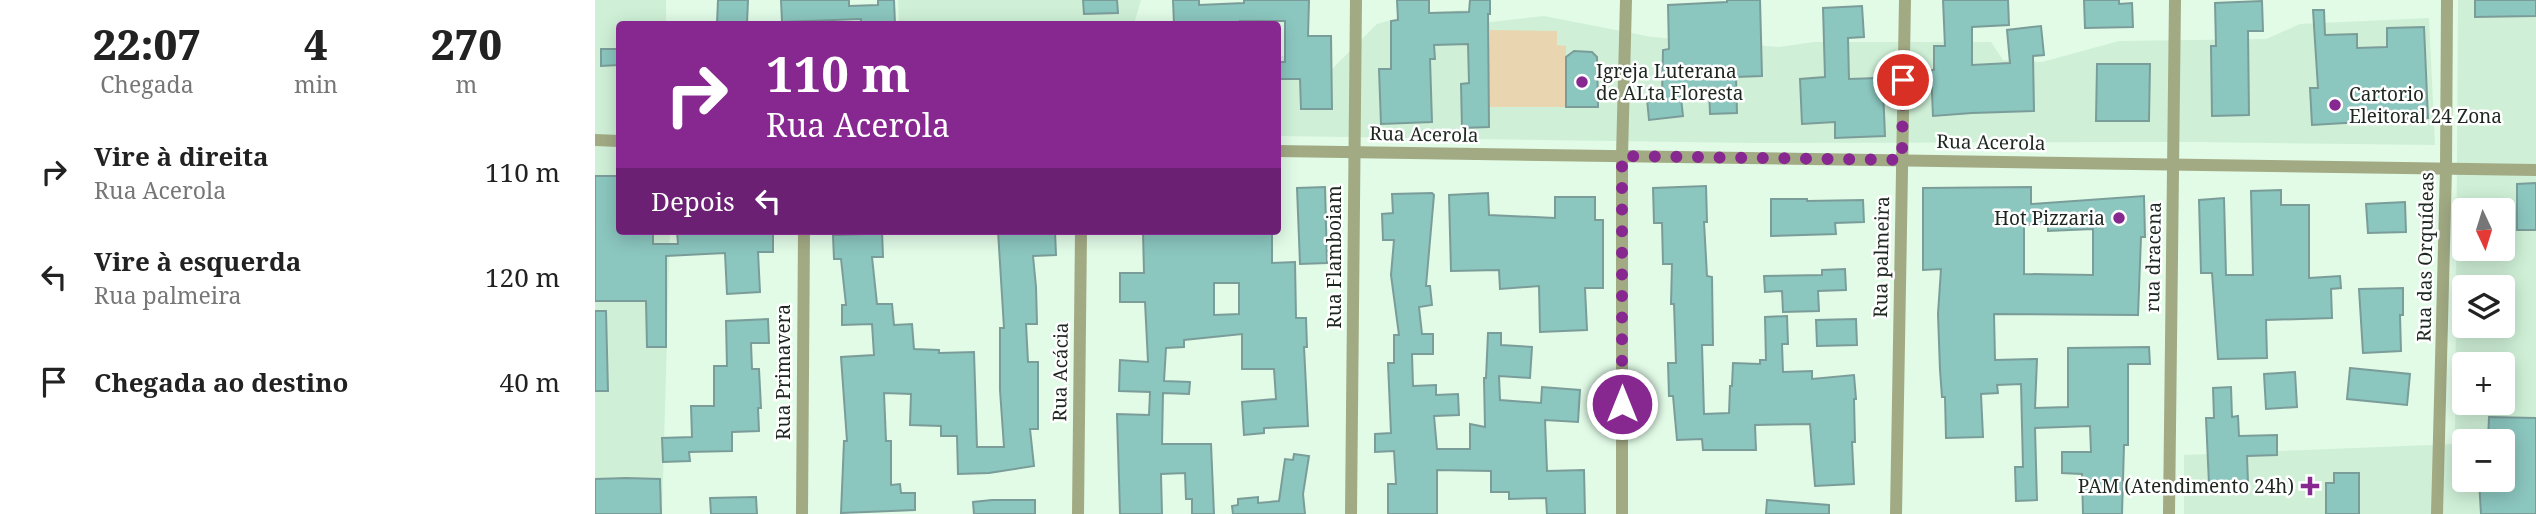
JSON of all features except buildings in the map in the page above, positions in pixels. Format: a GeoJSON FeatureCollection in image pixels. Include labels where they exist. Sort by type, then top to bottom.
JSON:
{"type":"FeatureCollection","features":[{"type":"Feature","properties":{"kind":"street","name":"Rua Flamboiam"},"geometry":{"type":"LineString","coordinates":[[1351,514],[1356,0]]}},
{"type":"Feature","properties":{"kind":"street"},"geometry":{"type":"LineString","coordinates":[[1622,514],[1622,156],[1626,0]]}},
{"type":"Feature","properties":{"kind":"street","name":"Rua palmeira"},"geometry":{"type":"LineString","coordinates":[[1896,514],[1905,0]]}},
{"type":"Feature","properties":{"kind":"street","name":"rua dracena"},"geometry":{"type":"LineString","coordinates":[[2169,514],[2175,0]]}},
{"type":"Feature","properties":{"kind":"street","name":"Rua das Orquídeas"},"geometry":{"type":"LineString","coordinates":[[2437,514],[2446,169],[2447,0]]}},
{"type":"Feature","properties":{"kind":"street"},"geometry":{"type":"LineString","coordinates":[[595,140],[616,141]]}},
{"type":"Feature","properties":{"kind":"street","name":"Rua Acerola"},"geometry":{"type":"LineString","coordinates":[[1281,151],[2536,170]]}},
{"type":"Feature","properties":{"kind":"street","name":"Rua Primavera"},"geometry":{"type":"LineString","coordinates":[[801,514],[804,235]]}},
{"type":"Feature","properties":{"kind":"street","name":"Rua Acácia"},"geometry":{"type":"LineString","coordinates":[[1077,514],[1081,235]]}},
{"type":"Feature","properties":{"kind":"shaded area"},"geometry":{"type":"Polygon","coordinates":[[[595,0],[666,0],[666,21],[616,21],[616,235],[670,235],[662,514],[595,514],[595,0]]]}},
{"type":"Feature","properties":{"kind":"shaded area"},"geometry":{"type":"Polygon","coordinates":[[[898,0],[1141,0],[1135,21],[899,21],[898,0]]]}},
{"type":"Feature","properties":{"kind":"shaded area"},"geometry":{"type":"Polygon","coordinates":[[[2458,0],[2536,0],[2536,514],[2184,514],[2184,455],[2452,444],[2452,492],[2515,492],[2515,429],[2455,429],[2455,415],[2515,415],[2515,352],[2456,352],[2456,338],[2515,338],[2515,275],[2456,275],[2456,261],[2515,261],[2515,198],[2457,198],[2458,0]]]}},
{"type":"Feature","properties":{"kind":"shaded area"},"geometry":{"type":"Polygon","coordinates":[[[1467,10],[1474,24],[1544,16],[1652,37],[1779,47],[1814,42],[1991,42],[2003,60],[2042,62],[2119,41],[2266,39],[2300,24],[2429,18],[2435,145],[2194,142],[1752,143],[1281,136],[1281,56],[1302,60],[1330,71],[1377,24],[1415,13],[1467,10]]]}},
{"type":"Feature","properties":{"kind":"shaded area"},"geometry":{"type":"Polygon","coordinates":[[[1490,30],[1557,31],[1557,45],[1566,46],[1566,107],[1488,107],[1490,30]]]}},
{"type":"Feature","properties":{"kind":"place","name":"Igreja Luterana de ALta Floresta"},"geometry":{"type":"Point","coordinates":[1582,82]}},
{"type":"Feature","properties":{"kind":"place","name":"Cartorio Eleitoral 24 Zona"},"geometry":{"type":"Point","coordinates":[2335,105]}},
{"type":"Feature","properties":{"kind":"place","name":"Hot Pizzaria"},"geometry":{"type":"Point","coordinates":[2119,218]}},
{"type":"Feature","properties":{"kind":"place","name":"PAM (Atendimento 24h)"},"geometry":{"type":"Point","coordinates":[2310,486]}},
{"type":"Feature","properties":{"kind":"route"},"geometry":{"type":"LineString","coordinates":[[1622,404],[1622,156],[1902,160],[1903,80]]}}]}
